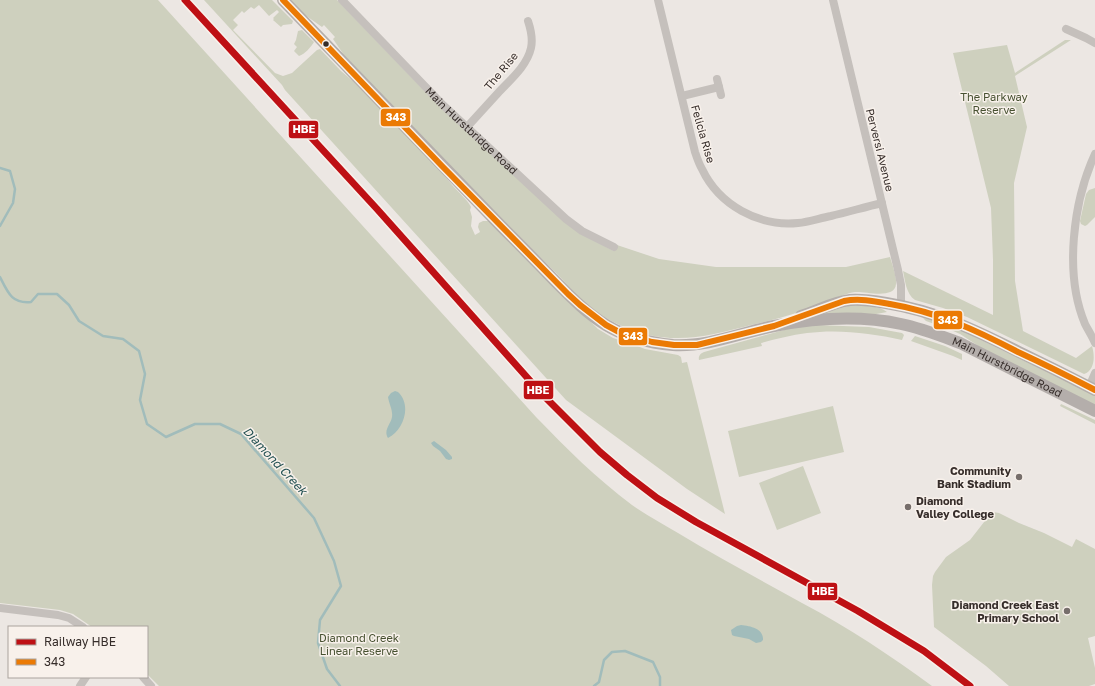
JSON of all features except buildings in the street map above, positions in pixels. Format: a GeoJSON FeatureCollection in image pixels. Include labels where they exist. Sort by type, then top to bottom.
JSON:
{"type":"FeatureCollection","features":[{"type":"Feature","properties":{"kind":"main road","name":"Main Hurstbridge Road"},"geometry":{"type":"LineString","coordinates":[[283,0],[442,166],[568,294],[606,325],[619,332],[652,342],[674,345],[697,344],[774,326],[816,319],[858,318],[901,324],[941,335],[960,343],[1095,410]]}},
{"type":"Feature","properties":{"kind":"main road","name":"Main Hurstbridge Road"},"geometry":{"type":"LineString","coordinates":[[774,326],[848,300],[872,301],[902,305],[960,323],[1092,388]]}},
{"type":"Feature","properties":{"kind":"main road"},"geometry":{"type":"LineString","coordinates":[[901,324],[902,305]]}},
{"type":"Feature","properties":{"kind":"street","name":"Main Hurstbridge Road"},"geometry":{"type":"LineString","coordinates":[[342,0],[434,97],[570,222],[582,231],[614,248]]}},
{"type":"Feature","properties":{"kind":"street","name":"Felicia Rise"},"geometry":{"type":"LineString","coordinates":[[658,0],[695,152],[702,169],[721,196],[738,209],[759,219],[778,223],[809,221],[882,203]]}},
{"type":"Feature","properties":{"kind":"street","name":"Perversi Avenue"},"geometry":{"type":"LineString","coordinates":[[833,0],[898,270],[901,285],[902,305]]}},
{"type":"Feature","properties":{"kind":"street","name":"The Rise"},"geometry":{"type":"LineString","coordinates":[[467,127],[515,74],[526,59],[532,42],[528,21]]}},
{"type":"Feature","properties":{"kind":"street"},"geometry":{"type":"LineString","coordinates":[[1066,29],[1095,43]]}},
{"type":"Feature","properties":{"kind":"street"},"geometry":{"type":"LineString","coordinates":[[682,96],[720,91],[717,79]]}},
{"type":"Feature","properties":{"kind":"street"},"geometry":{"type":"LineString","coordinates":[[1095,154],[1080,195],[1075,224],[1073,253],[1075,284],[1080,307],[1085,323],[1095,343]]}},
{"type":"Feature","properties":{"kind":"street"},"geometry":{"type":"LineString","coordinates":[[1092,388],[1095,373]]}},
{"type":"Feature","properties":{"kind":"street"},"geometry":{"type":"LineString","coordinates":[[0,608],[58,615],[68,618],[81,626]]}},
{"type":"Feature","properties":{"kind":"street"},"geometry":{"type":"LineString","coordinates":[[144,678],[151,686]]}},
{"type":"Feature","properties":{"kind":"green space","name":"Diamond Creek Linear Reserve"},"geometry":{"type":"Polygon","coordinates":[[[0,0],[158,0],[536,417],[594,474],[619,495],[643,512],[724,560],[853,632],[932,686],[159,686],[148,675],[148,626],[91,626],[73,614],[60,610],[0,603],[0,0]]]}},
{"type":"Feature","properties":{"kind":"green space"},"geometry":{"type":"Polygon","coordinates":[[[204,0],[272,0],[293,21],[292,24],[283,25],[281,27],[273,20],[279,12],[277,10],[269,16],[259,5],[254,9],[251,7],[244,13],[242,11],[233,20],[238,25],[233,30],[275,73],[283,76],[292,73],[320,49],[405,133],[467,201],[471,207],[471,226],[475,235],[480,232],[478,227],[479,223],[489,221],[598,329],[613,338],[645,349],[678,355],[681,357],[682,363],[687,362],[725,514],[687,489],[566,400],[204,0]]]}},
{"type":"Feature","properties":{"kind":"green space"},"geometry":{"type":"Polygon","coordinates":[[[291,0],[337,0],[440,107],[583,235],[614,251],[617,245],[659,259],[716,267],[846,267],[890,257],[896,278],[894,289],[891,292],[879,294],[855,292],[843,295],[812,308],[781,317],[725,331],[688,338],[649,335],[616,323],[598,313],[577,295],[344,55],[333,39],[335,37],[324,25],[322,27],[305,15],[291,0]]]}},
{"type":"Feature","properties":{"kind":"green space"},"geometry":{"type":"Polygon","coordinates":[[[302,30],[314,42],[308,50],[299,56],[294,51],[297,47],[294,44],[298,31],[302,30]]]}},
{"type":"Feature","properties":{"kind":"green space","name":"The Parkway Reserve"},"geometry":{"type":"Polygon","coordinates":[[[1065,40],[1071,40],[1015,76],[1027,127],[1014,183],[1015,281],[1023,331],[1076,358],[1092,346],[1094,354],[1092,366],[1088,372],[1084,374],[967,317],[915,300],[908,291],[903,271],[993,315],[991,208],[953,53],[1007,45],[1015,73],[1065,40]]]}},
{"type":"Feature","properties":{"kind":"green space"},"geometry":{"type":"Polygon","coordinates":[[[1095,188],[1095,217],[1085,226],[1081,224],[1080,221],[1086,194],[1089,190],[1095,188]]]}},
{"type":"Feature","properties":{"kind":"green space"},"geometry":{"type":"Polygon","coordinates":[[[852,305],[880,308],[887,312],[871,315],[816,315],[852,305]]]}},
{"type":"Feature","properties":{"kind":"green space"},"geometry":{"type":"Polygon","coordinates":[[[923,318],[944,322],[1095,395],[1095,405],[983,349],[960,334],[926,321],[923,318]]]}},
{"type":"Feature","properties":{"kind":"green space"},"geometry":{"type":"Polygon","coordinates":[[[817,325],[869,327],[902,333],[904,335],[902,340],[855,332],[831,331],[807,333],[761,343],[762,346],[699,360],[700,355],[704,352],[795,327],[817,325]]]}},
{"type":"Feature","properties":{"kind":"green space"},"geometry":{"type":"Polygon","coordinates":[[[915,336],[945,346],[962,354],[962,360],[911,341],[915,336]]]}},
{"type":"Feature","properties":{"kind":"green space"},"geometry":{"type":"Polygon","coordinates":[[[1061,404],[1095,420],[1095,424],[1060,406],[1061,404]]]}},
{"type":"Feature","properties":{"kind":"green space"},"geometry":{"type":"Polygon","coordinates":[[[833,406],[844,452],[739,477],[728,431],[833,406]]]}},
{"type":"Feature","properties":{"kind":"green space"},"geometry":{"type":"Polygon","coordinates":[[[803,466],[821,513],[777,530],[759,483],[803,466]]]}},
{"type":"Feature","properties":{"kind":"green space"},"geometry":{"type":"Polygon","coordinates":[[[993,512],[999,513],[1072,547],[1076,539],[1095,549],[1095,636],[1088,638],[1095,668],[1095,684],[1089,686],[1009,686],[986,666],[934,627],[932,585],[935,572],[946,557],[970,540],[993,512]]]}},
{"type":"Feature","properties":{"kind":"water"},"geometry":{"type":"Polygon","coordinates":[[[395,391],[402,397],[405,404],[404,417],[398,429],[388,438],[386,432],[392,414],[388,397],[395,391]]]}},
{"type":"Feature","properties":{"kind":"water"},"geometry":{"type":"Polygon","coordinates":[[[434,441],[446,450],[452,459],[446,459],[440,451],[433,446],[431,443],[434,441]]]}},
{"type":"Feature","properties":{"kind":"water"},"geometry":{"type":"Polygon","coordinates":[[[741,625],[753,627],[759,631],[763,636],[763,640],[756,643],[749,639],[732,635],[731,630],[741,625]]]}},
{"type":"Feature","properties":{"kind":"waterway","name":"Diamond Creek"},"geometry":{"type":"LineString","coordinates":[[0,168],[10,171],[15,189],[13,203],[0,226]]}},
{"type":"Feature","properties":{"kind":"waterway","name":"Diamond Creek"},"geometry":{"type":"LineString","coordinates":[[0,277],[8,292],[15,299],[19,301],[31,302],[38,294],[57,294],[69,305],[79,321],[103,336],[123,339],[139,351],[145,374],[140,400],[147,424],[166,437],[195,424],[220,424],[241,434],[314,518],[334,561],[341,586],[320,620],[318,643],[327,669],[340,686]]}},
{"type":"Feature","properties":{"kind":"waterway","name":"Diamond Creek"},"geometry":{"type":"LineString","coordinates":[[594,686],[599,682],[604,660],[612,652],[625,651],[653,662],[660,677],[660,686]]}},
{"type":"Feature","properties":{"kind":"rail line","name":"HBE"},"geometry":{"type":"LineString","coordinates":[[185,0],[377,209],[541,393],[600,452],[657,498],[696,522],[858,611],[924,651],[970,686]]}},
{"type":"Feature","properties":{"kind":"transit line","name":"343"},"geometry":{"type":"LineString","coordinates":[[283,0],[442,166],[568,294],[606,325],[619,332],[652,342],[674,345],[697,345],[774,326],[844,301],[872,301],[907,307],[956,323],[987,336],[1095,390]]}},
{"type":"Feature","properties":{"kind":"place","name":"Community Bank Stadium"},"geometry":{"type":"Point","coordinates":[1019,477]}},
{"type":"Feature","properties":{"kind":"place","name":"Diamond Valley College"},"geometry":{"type":"Point","coordinates":[908,507]}},
{"type":"Feature","properties":{"kind":"place","name":"Diamond Creek East Primary School"},"geometry":{"type":"Point","coordinates":[1067,611]}}]}
